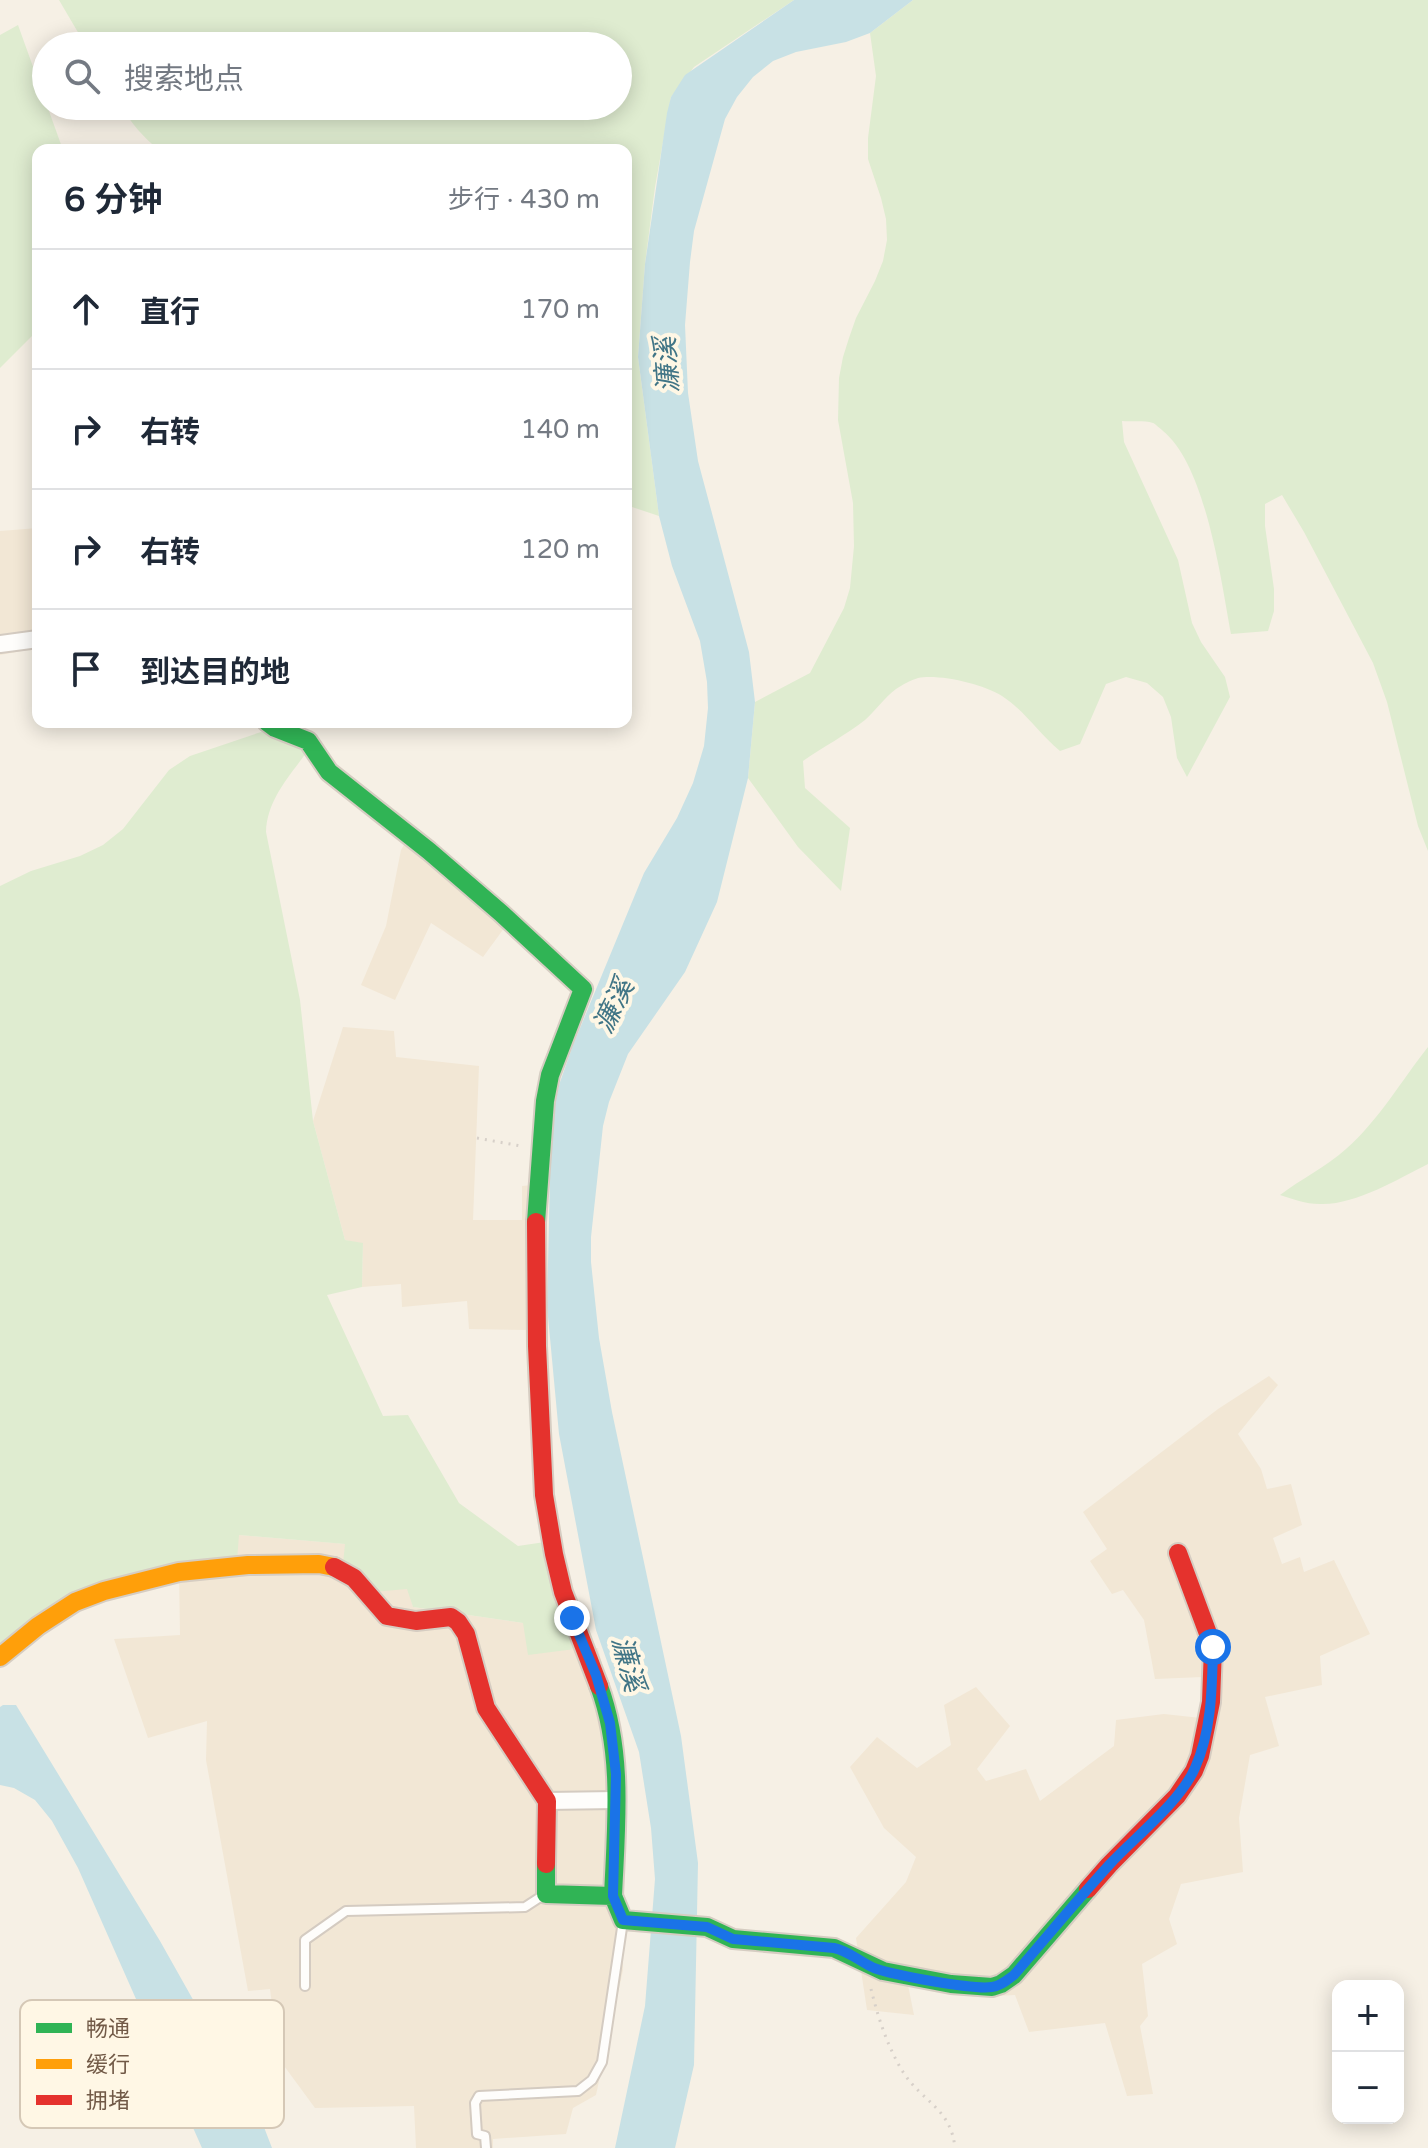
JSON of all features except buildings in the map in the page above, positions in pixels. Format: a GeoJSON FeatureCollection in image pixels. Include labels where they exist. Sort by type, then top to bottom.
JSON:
{"type":"FeatureCollection","features":[{"type":"Feature","properties":{"kind":"street"},"geometry":{"type":"LineString","coordinates":[[0,644],[32,640]]}},
{"type":"Feature","properties":{"kind":"street"},"geometry":{"type":"LineString","coordinates":[[275,728],[308,741],[329,772],[429,851],[583,989],[550,1075],[545,1101],[536,1210],[539,1405],[543,1491],[562,1589],[596,1675],[610,1723],[616,1774],[613,1896],[623,1920],[707,1927],[733,1939],[834,1948],[873,1967],[895,1973],[978,1988],[1000,1985],[1014,1975],[1109,1865],[1177,1796],[1194,1771],[1204,1742],[1211,1702],[1213,1647],[1178,1553]]}},
{"type":"Feature","properties":{"kind":"street"},"geometry":{"type":"LineString","coordinates":[[0,1657],[38,1626],[75,1602],[104,1591],[179,1572],[248,1565],[319,1564],[334,1567],[354,1578],[387,1616],[416,1621],[451,1617],[458,1622],[466,1634],[486,1708],[547,1801],[546,1894],[613,1896]]}},
{"type":"Feature","properties":{"kind":"street"},"geometry":{"type":"LineString","coordinates":[[547,1801],[616,1800]]}},
{"type":"Feature","properties":{"kind":"lane"},"geometry":{"type":"LineString","coordinates":[[305,1986],[305,1940],[346,1911],[525,1907],[546,1894]]}},
{"type":"Feature","properties":{"kind":"lane"},"geometry":{"type":"LineString","coordinates":[[486,2148],[485,2136],[477,2134],[475,2103],[479,2096],[578,2091],[597,2072],[605,2051],[623,1920]]}},
{"type":"Feature","properties":{"kind":"path"},"geometry":{"type":"LineString","coordinates":[[477,1138],[540,1149]]}},
{"type":"Feature","properties":{"kind":"path"},"geometry":{"type":"LineString","coordinates":[[864,1962],[879,2024],[903,2072],[950,2124],[955,2148]]}},
{"type":"Feature","properties":{"kind":"shaded area"},"geometry":{"type":"Polygon","coordinates":[[[32,528],[32,649],[0,655],[0,531],[32,528]]]}},
{"type":"Feature","properties":{"kind":"shaded area"},"geometry":{"type":"Polygon","coordinates":[[[407,840],[505,927],[483,957],[431,923],[395,1000],[361,985],[386,926],[401,850],[407,840]]]}},
{"type":"Feature","properties":{"kind":"shaded area"},"geometry":{"type":"Polygon","coordinates":[[[343,1027],[394,1031],[396,1057],[479,1066],[473,1220],[522,1220],[522,1186],[532,1185],[530,1330],[469,1329],[467,1301],[402,1307],[401,1284],[362,1287],[363,1244],[345,1240],[313,1121],[343,1027]]]}},
{"type":"Feature","properties":{"kind":"shaded area"},"geometry":{"type":"Polygon","coordinates":[[[1269,1376],[1278,1385],[1238,1434],[1261,1469],[1267,1489],[1291,1484],[1302,1525],[1273,1538],[1282,1564],[1300,1557],[1304,1572],[1334,1560],[1370,1634],[1320,1656],[1322,1685],[1265,1697],[1279,1746],[1250,1755],[1239,1818],[1243,1872],[1181,1884],[1169,1919],[1177,1944],[1142,1964],[1148,2016],[1140,2026],[1153,2094],[1127,2096],[1105,2023],[1029,2032],[1015,1995],[976,1997],[908,1985],[914,2015],[867,2010],[856,1938],[906,1882],[916,1857],[884,1828],[850,1767],[877,1737],[917,1768],[951,1745],[944,1705],[976,1687],[1010,1726],[977,1769],[986,1781],[1026,1769],[1040,1801],[1114,1746],[1116,1720],[1164,1714],[1201,1718],[1203,1677],[1155,1679],[1144,1620],[1123,1590],[1112,1594],[1090,1561],[1107,1549],[1083,1512],[1218,1409],[1269,1376]]]}},
{"type":"Feature","properties":{"kind":"shaded area"},"geometry":{"type":"Polygon","coordinates":[[[239,1535],[346,1544],[408,1589],[413,1607],[523,1623],[581,1648],[598,1648],[622,1746],[623,1970],[596,2095],[573,2108],[566,2134],[493,2139],[493,2148],[416,2148],[414,2106],[315,2108],[284,2066],[284,2000],[271,2000],[270,1989],[248,1991],[206,1760],[207,1721],[148,1738],[114,1639],[180,1635],[179,1572],[239,1535]]]}},
{"type":"Feature","properties":{"kind":"green space"},"geometry":{"type":"Polygon","coordinates":[[[59,0],[794,0],[694,67],[671,97],[645,264],[638,357],[659,516],[632,507],[632,144],[152,144],[130,120],[632,120],[632,32],[78,32],[59,0]]]}},
{"type":"Feature","properties":{"kind":"green space"},"geometry":{"type":"Polygon","coordinates":[[[913,0],[1428,0],[1428,851],[1418,826],[1387,702],[1373,663],[1282,495],[1265,504],[1274,589],[1274,611],[1268,631],[1231,634],[1201,496],[1178,448],[1154,423],[1146,422],[1122,421],[1124,442],[1178,560],[1192,623],[1225,677],[1230,697],[1187,777],[1177,758],[1171,717],[1163,697],[1147,683],[1126,677],[1106,684],[1080,744],[1060,751],[1018,709],[994,692],[949,679],[915,679],[896,689],[865,720],[803,761],[805,788],[850,828],[841,891],[798,847],[748,778],[755,702],[810,673],[844,608],[850,588],[854,546],[853,503],[838,420],[839,378],[849,338],[883,261],[887,240],[886,219],[868,159],[876,76],[870,33],[913,0]]]}},
{"type":"Feature","properties":{"kind":"green space"},"geometry":{"type":"Polygon","coordinates":[[[18,25],[32,64],[32,120],[52,120],[61,144],[32,144],[32,336],[0,368],[0,35],[18,25]]]}},
{"type":"Feature","properties":{"kind":"green space"},"geometry":{"type":"Polygon","coordinates":[[[261,732],[274,734],[306,753],[275,799],[266,832],[300,1000],[313,1121],[345,1240],[363,1243],[362,1287],[327,1295],[383,1416],[408,1415],[459,1503],[518,1546],[545,1542],[575,1649],[528,1655],[523,1623],[413,1607],[407,1589],[373,1592],[343,1564],[345,1544],[239,1535],[237,1561],[62,1603],[0,1646],[0,886],[31,871],[80,856],[103,845],[123,829],[169,770],[190,756],[261,732]]]}},
{"type":"Feature","properties":{"kind":"green space"},"geometry":{"type":"Polygon","coordinates":[[[1428,1047],[1428,1164],[1377,1190],[1336,1203],[1312,1204],[1280,1195],[1330,1162],[1358,1138],[1428,1047]]]}},
{"type":"Feature","properties":{"kind":"water","name":"濂溪"},"geometry":{"type":"Polygon","coordinates":[[[794,0],[913,0],[870,33],[846,42],[796,52],[773,61],[753,77],[725,119],[694,231],[685,325],[688,393],[698,461],[749,652],[755,702],[748,778],[717,902],[685,972],[628,1054],[609,1102],[603,1126],[591,1237],[599,1338],[681,1736],[698,1863],[694,2065],[675,2148],[615,2148],[645,2006],[655,1879],[651,1828],[639,1752],[596,1630],[559,1434],[547,1306],[551,1132],[560,1082],[573,1045],[644,873],[677,818],[693,783],[704,746],[707,682],[700,641],[672,566],[659,516],[638,357],[645,264],[667,113],[671,97],[685,75],[794,0]]]}},
{"type":"Feature","properties":{"kind":"water"},"geometry":{"type":"Polygon","coordinates":[[[16,1705],[193,2000],[136,2000],[78,1868],[52,1821],[35,1800],[14,1788],[0,1785],[0,1707],[16,1705]]]}},
{"type":"Feature","properties":{"kind":"water"},"geometry":{"type":"Polygon","coordinates":[[[193,2128],[264,2128],[272,2148],[202,2148],[193,2128]]]}},
{"type":"Feature","properties":{"kind":"traffic: fast"},"geometry":{"type":"LineString","coordinates":[[275,728],[308,741],[329,772],[429,851],[583,989],[550,1075],[545,1101],[536,1222]]}},
{"type":"Feature","properties":{"kind":"traffic: fast"},"geometry":{"type":"LineString","coordinates":[[599,1686],[607,1712],[615,1764],[613,1896]]}},
{"type":"Feature","properties":{"kind":"traffic: fast"},"geometry":{"type":"LineString","coordinates":[[546,1864],[546,1894],[613,1896],[623,1920],[707,1927],[733,1939],[834,1948],[883,1971],[951,1984],[992,1987],[1014,1975],[1088,1889]]}},
{"type":"Feature","properties":{"kind":"traffic: slow"},"geometry":{"type":"LineString","coordinates":[[0,1657],[38,1626],[75,1602],[104,1591],[179,1572],[248,1565],[319,1564],[334,1567]]}},
{"type":"Feature","properties":{"kind":"traffic: jam"},"geometry":{"type":"LineString","coordinates":[[536,1222],[537,1346],[544,1495],[563,1592],[599,1686]]}},
{"type":"Feature","properties":{"kind":"traffic: jam"},"geometry":{"type":"LineString","coordinates":[[1088,1889],[1177,1796],[1200,1756],[1211,1702],[1213,1647],[1178,1553]]}},
{"type":"Feature","properties":{"kind":"traffic: jam"},"geometry":{"type":"LineString","coordinates":[[334,1567],[354,1578],[387,1616],[416,1621],[451,1617],[458,1622],[466,1634],[486,1708],[547,1801],[546,1864]]}},
{"type":"Feature","properties":{"kind":"route"},"geometry":{"type":"LineString","coordinates":[[572,1618],[596,1675],[610,1723],[616,1774],[613,1896],[623,1920],[707,1927],[733,1939],[834,1948],[873,1967],[978,1988],[1000,1985],[1014,1975],[1109,1865],[1177,1796],[1194,1771],[1204,1742],[1211,1702],[1213,1647]]}}]}
